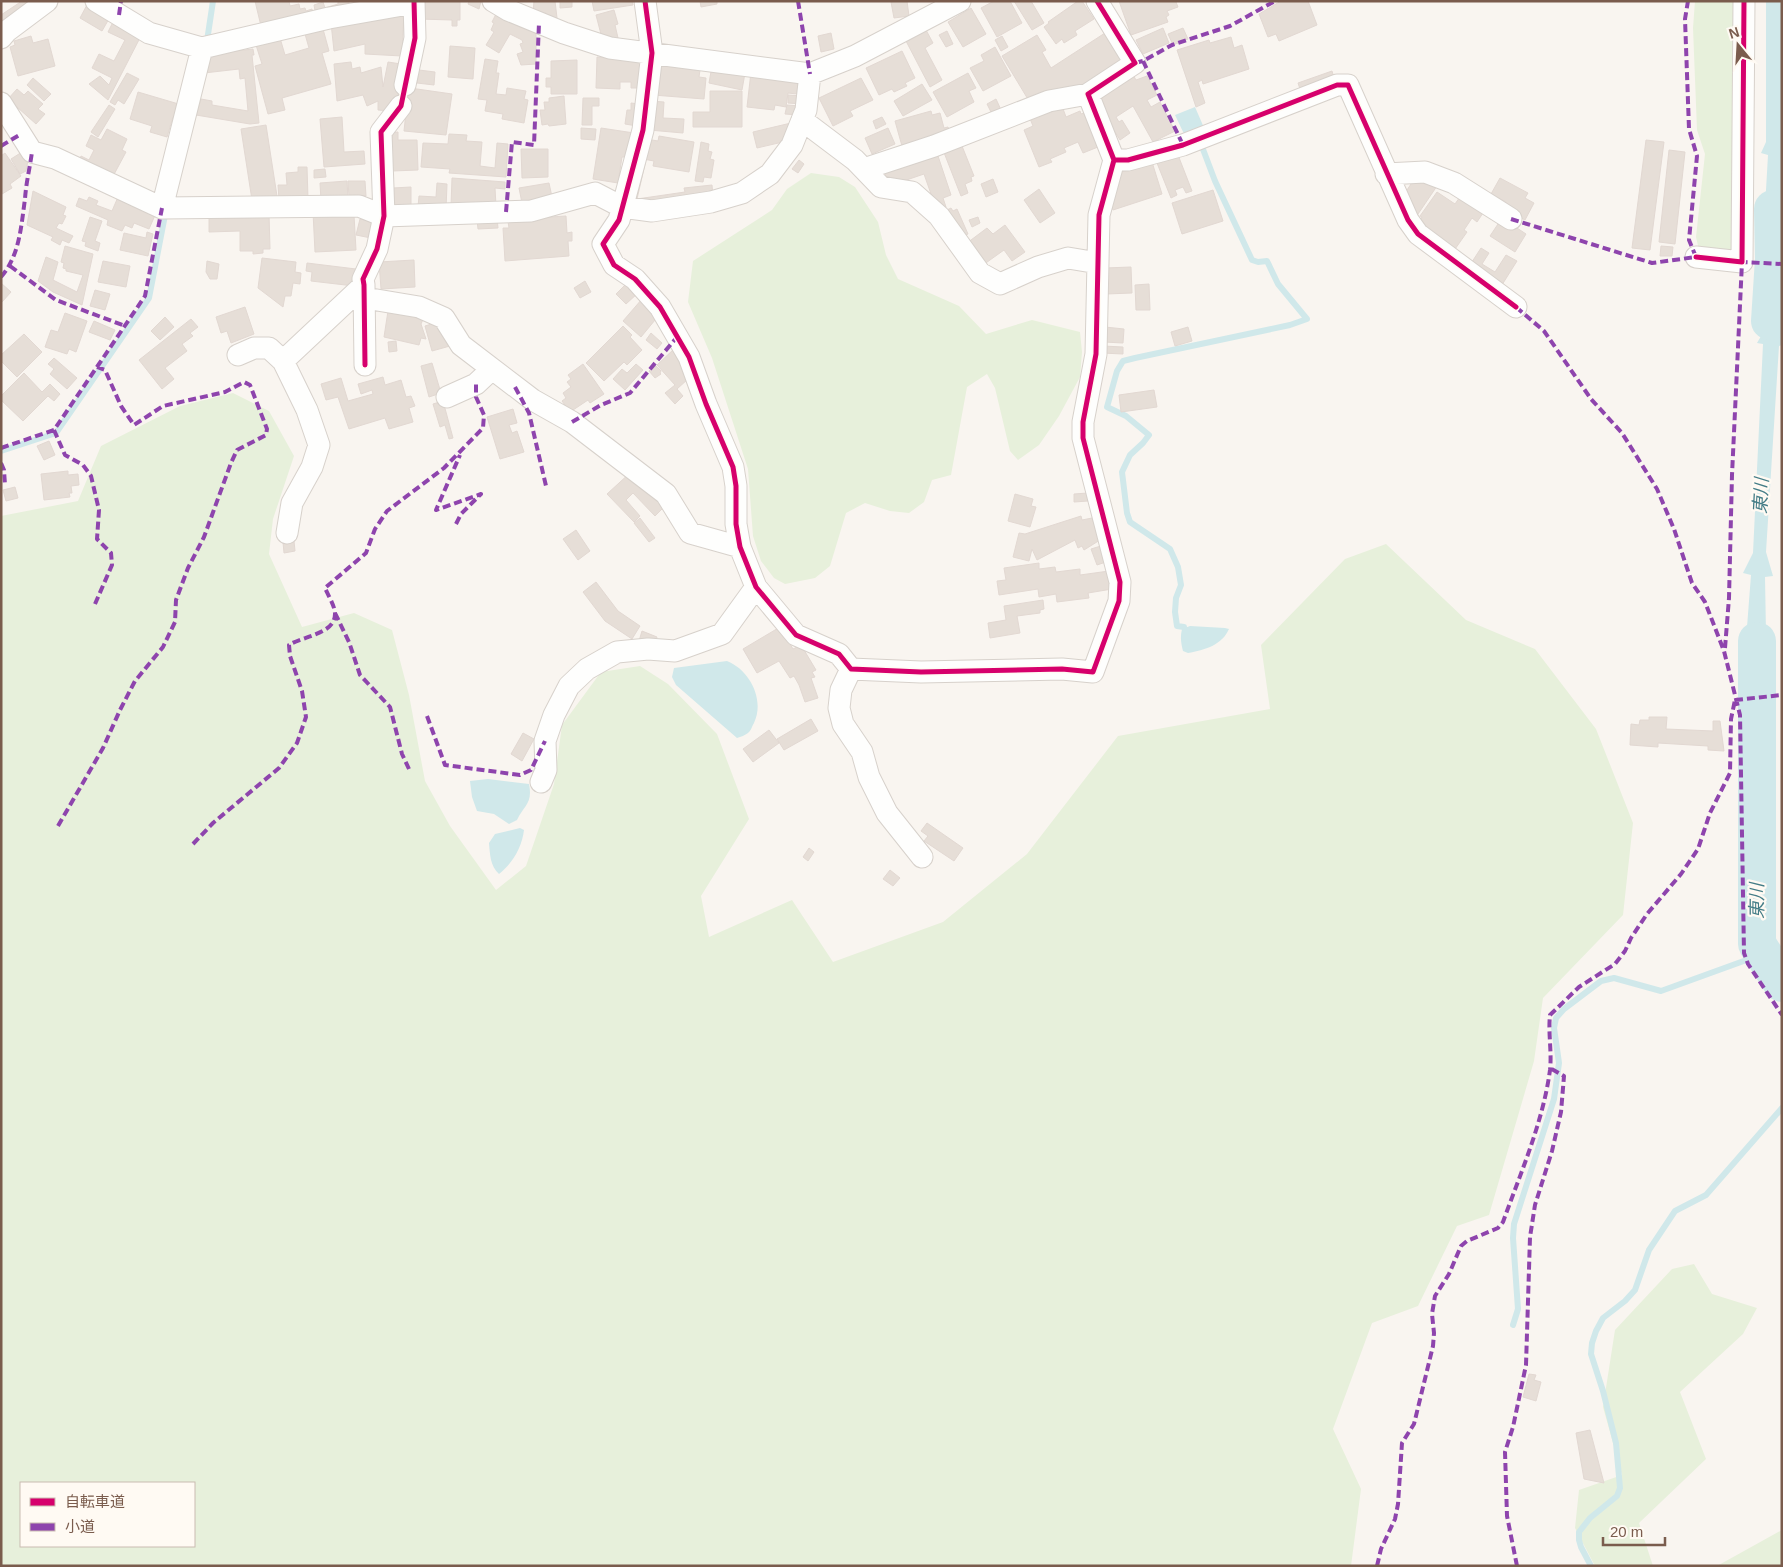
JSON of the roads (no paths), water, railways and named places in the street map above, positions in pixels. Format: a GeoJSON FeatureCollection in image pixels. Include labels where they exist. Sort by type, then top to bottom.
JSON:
{"type":"FeatureCollection","features":[{"type":"Feature","properties":{"kind":"street"},"geometry":{"type":"LineString","coordinates":[[1,38],[7,31],[47,1]]}},
{"type":"Feature","properties":{"kind":"street"},"geometry":{"type":"LineString","coordinates":[[96,1],[149,33],[202,48],[329,18],[414,2],[415,38],[406,85]]}},
{"type":"Feature","properties":{"kind":"street"},"geometry":{"type":"LineString","coordinates":[[493,1],[508,10],[564,34],[610,48],[810,74],[855,56],[960,1]]}},
{"type":"Feature","properties":{"kind":"street"},"geometry":{"type":"LineString","coordinates":[[645,1],[652,53],[643,130],[619,220],[602,244],[614,265],[635,279],[660,307],[689,357],[706,404],[733,467],[736,486],[736,524],[740,548],[756,587],[796,635],[838,654],[851,668],[921,672],[1062,670],[1093,672],[1119,601],[1120,582],[1083,438],[1082,422],[1096,354],[1099,215],[1114,160],[1088,94]]}},
{"type":"Feature","properties":{"kind":"street"},"geometry":{"type":"LineString","coordinates":[[864,170],[934,146],[1049,101],[1088,94],[1135,63],[1097,1]]}},
{"type":"Feature","properties":{"kind":"street"},"geometry":{"type":"LineString","coordinates":[[1696,257],[1742,262],[1744,1]]}},
{"type":"Feature","properties":{"kind":"street"},"geometry":{"type":"LineString","coordinates":[[162,208],[202,48]]}},
{"type":"Feature","properties":{"kind":"street"},"geometry":{"type":"LineString","coordinates":[[1,103],[32,152],[55,158],[162,208],[359,206],[384,216],[531,210],[595,193],[622,207],[652,211],[711,202],[742,193],[770,174],[792,145],[806,110],[810,74]]}},
{"type":"Feature","properties":{"kind":"street"},"geometry":{"type":"LineString","coordinates":[[1114,160],[1128,160],[1183,145],[1337,85],[1348,86],[1386,174],[1408,220],[1418,234],[1516,307]]}},
{"type":"Feature","properties":{"kind":"street"},"geometry":{"type":"LineString","coordinates":[[365,366],[363,279],[377,249],[384,216],[381,132],[401,106]]}},
{"type":"Feature","properties":{"kind":"street"},"geometry":{"type":"LineString","coordinates":[[802,120],[855,160],[881,188],[912,192],[938,216],[980,273],[1000,284],[1038,267],[1068,258],[1098,263]]}},
{"type":"Feature","properties":{"kind":"street"},"geometry":{"type":"LineString","coordinates":[[1386,174],[1425,172],[1454,183],[1512,219]]}},
{"type":"Feature","properties":{"kind":"street"},"geometry":{"type":"LineString","coordinates":[[364,292],[419,307],[444,318],[460,345],[533,400],[572,422],[666,494],[690,533],[740,548]]}},
{"type":"Feature","properties":{"kind":"street"},"geometry":{"type":"LineString","coordinates":[[283,361],[364,292]]}},
{"type":"Feature","properties":{"kind":"street"},"geometry":{"type":"LineString","coordinates":[[238,355],[254,348],[269,348],[283,361],[306,410],[319,445],[312,467],[292,503],[287,532]]}},
{"type":"Feature","properties":{"kind":"street"},"geometry":{"type":"LineString","coordinates":[[447,397],[476,384],[492,369]]}},
{"type":"Feature","properties":{"kind":"street"},"geometry":{"type":"LineString","coordinates":[[541,782],[546,770],[545,741],[554,715],[569,686],[587,668],[617,652],[675,651],[722,634],[756,587]]}},
{"type":"Feature","properties":{"kind":"street"},"geometry":{"type":"LineString","coordinates":[[851,668],[841,690],[839,708],[843,724],[862,752],[869,777],[887,813],[922,857]]}},
{"type":"Feature","properties":{"kind":"water"},"geometry":{"type":"Polygon","coordinates":[[[1766,1],[1782,1],[1782,261],[1762,260],[1768,155],[1761,153],[1766,142],[1766,1]]]}},
{"type":"Feature","properties":{"kind":"water"},"geometry":{"type":"Polygon","coordinates":[[[1195,107],[1205,130],[1186,138],[1175,115],[1195,107]]]}},
{"type":"Feature","properties":{"kind":"water"},"geometry":{"type":"Polygon","coordinates":[[[1762,270],[1780,270],[1780,331],[1782,345],[1779,346],[1766,552],[1773,576],[1765,577],[1767,690],[1750,693],[1747,627],[1751,575],[1743,573],[1753,553],[1763,344],[1757,343],[1764,331],[1762,270]]]}},
{"type":"Feature","properties":{"kind":"water"},"geometry":{"type":"Polygon","coordinates":[[[1190,626],[1229,629],[1222,639],[1212,646],[1188,653],[1183,651],[1181,635],[1182,629],[1190,626]]]}},
{"type":"Feature","properties":{"kind":"water"},"geometry":{"type":"Polygon","coordinates":[[[727,661],[735,665],[749,679],[758,705],[757,714],[750,731],[737,738],[676,685],[672,677],[674,668],[727,661]]]}},
{"type":"Feature","properties":{"kind":"water"},"geometry":{"type":"Polygon","coordinates":[[[488,779],[529,784],[529,800],[517,820],[509,824],[494,814],[477,811],[472,797],[470,781],[488,779]]]}},
{"type":"Feature","properties":{"kind":"water"},"geometry":{"type":"Polygon","coordinates":[[[520,828],[524,830],[519,848],[513,860],[499,874],[492,864],[489,843],[495,834],[520,828]]]}},
{"type":"Feature","properties":{"kind":"waterway"},"geometry":{"type":"LineString","coordinates":[[207,41],[213,1]]}},
{"type":"Feature","properties":{"kind":"waterway"},"geometry":{"type":"LineString","coordinates":[[1184,627],[1177,626],[1176,598],[1181,585],[1178,567],[1170,549],[1130,522],[1127,513],[1122,472],[1130,455],[1149,435],[1126,416],[1107,407],[1117,371],[1123,361],[1290,325],[1307,319],[1278,284],[1267,261],[1258,262],[1252,260],[1215,181],[1201,144]]}},
{"type":"Feature","properties":{"kind":"waterway","name":"東川"},"geometry":{"type":"LineString","coordinates":[[1770,321],[1774,259],[1773,209]]}},
{"type":"Feature","properties":{"kind":"waterway"},"geometry":{"type":"LineString","coordinates":[[1,451],[56,433],[149,298],[166,210]]}},
{"type":"Feature","properties":{"kind":"waterway","name":"東川"},"geometry":{"type":"LineString","coordinates":[[1757,641],[1757,944],[1782,983]]}},
{"type":"Feature","properties":{"kind":"waterway"},"geometry":{"type":"LineString","coordinates":[[1513,1325],[1518,1309],[1513,1238],[1514,1224],[1554,1099],[1559,1063],[1554,1028],[1556,1018],[1564,1009],[1601,981],[1614,978],[1661,991],[1763,954]]}},
{"type":"Feature","properties":{"kind":"waterway"},"geometry":{"type":"LineString","coordinates":[[1591,1566],[1581,1547],[1579,1532],[1590,1518],[1617,1496],[1620,1488],[1616,1443],[1603,1391],[1591,1354],[1596,1331],[1603,1318],[1625,1301],[1635,1290],[1649,1250],[1675,1211],[1706,1195],[1782,1108]]}}]}
